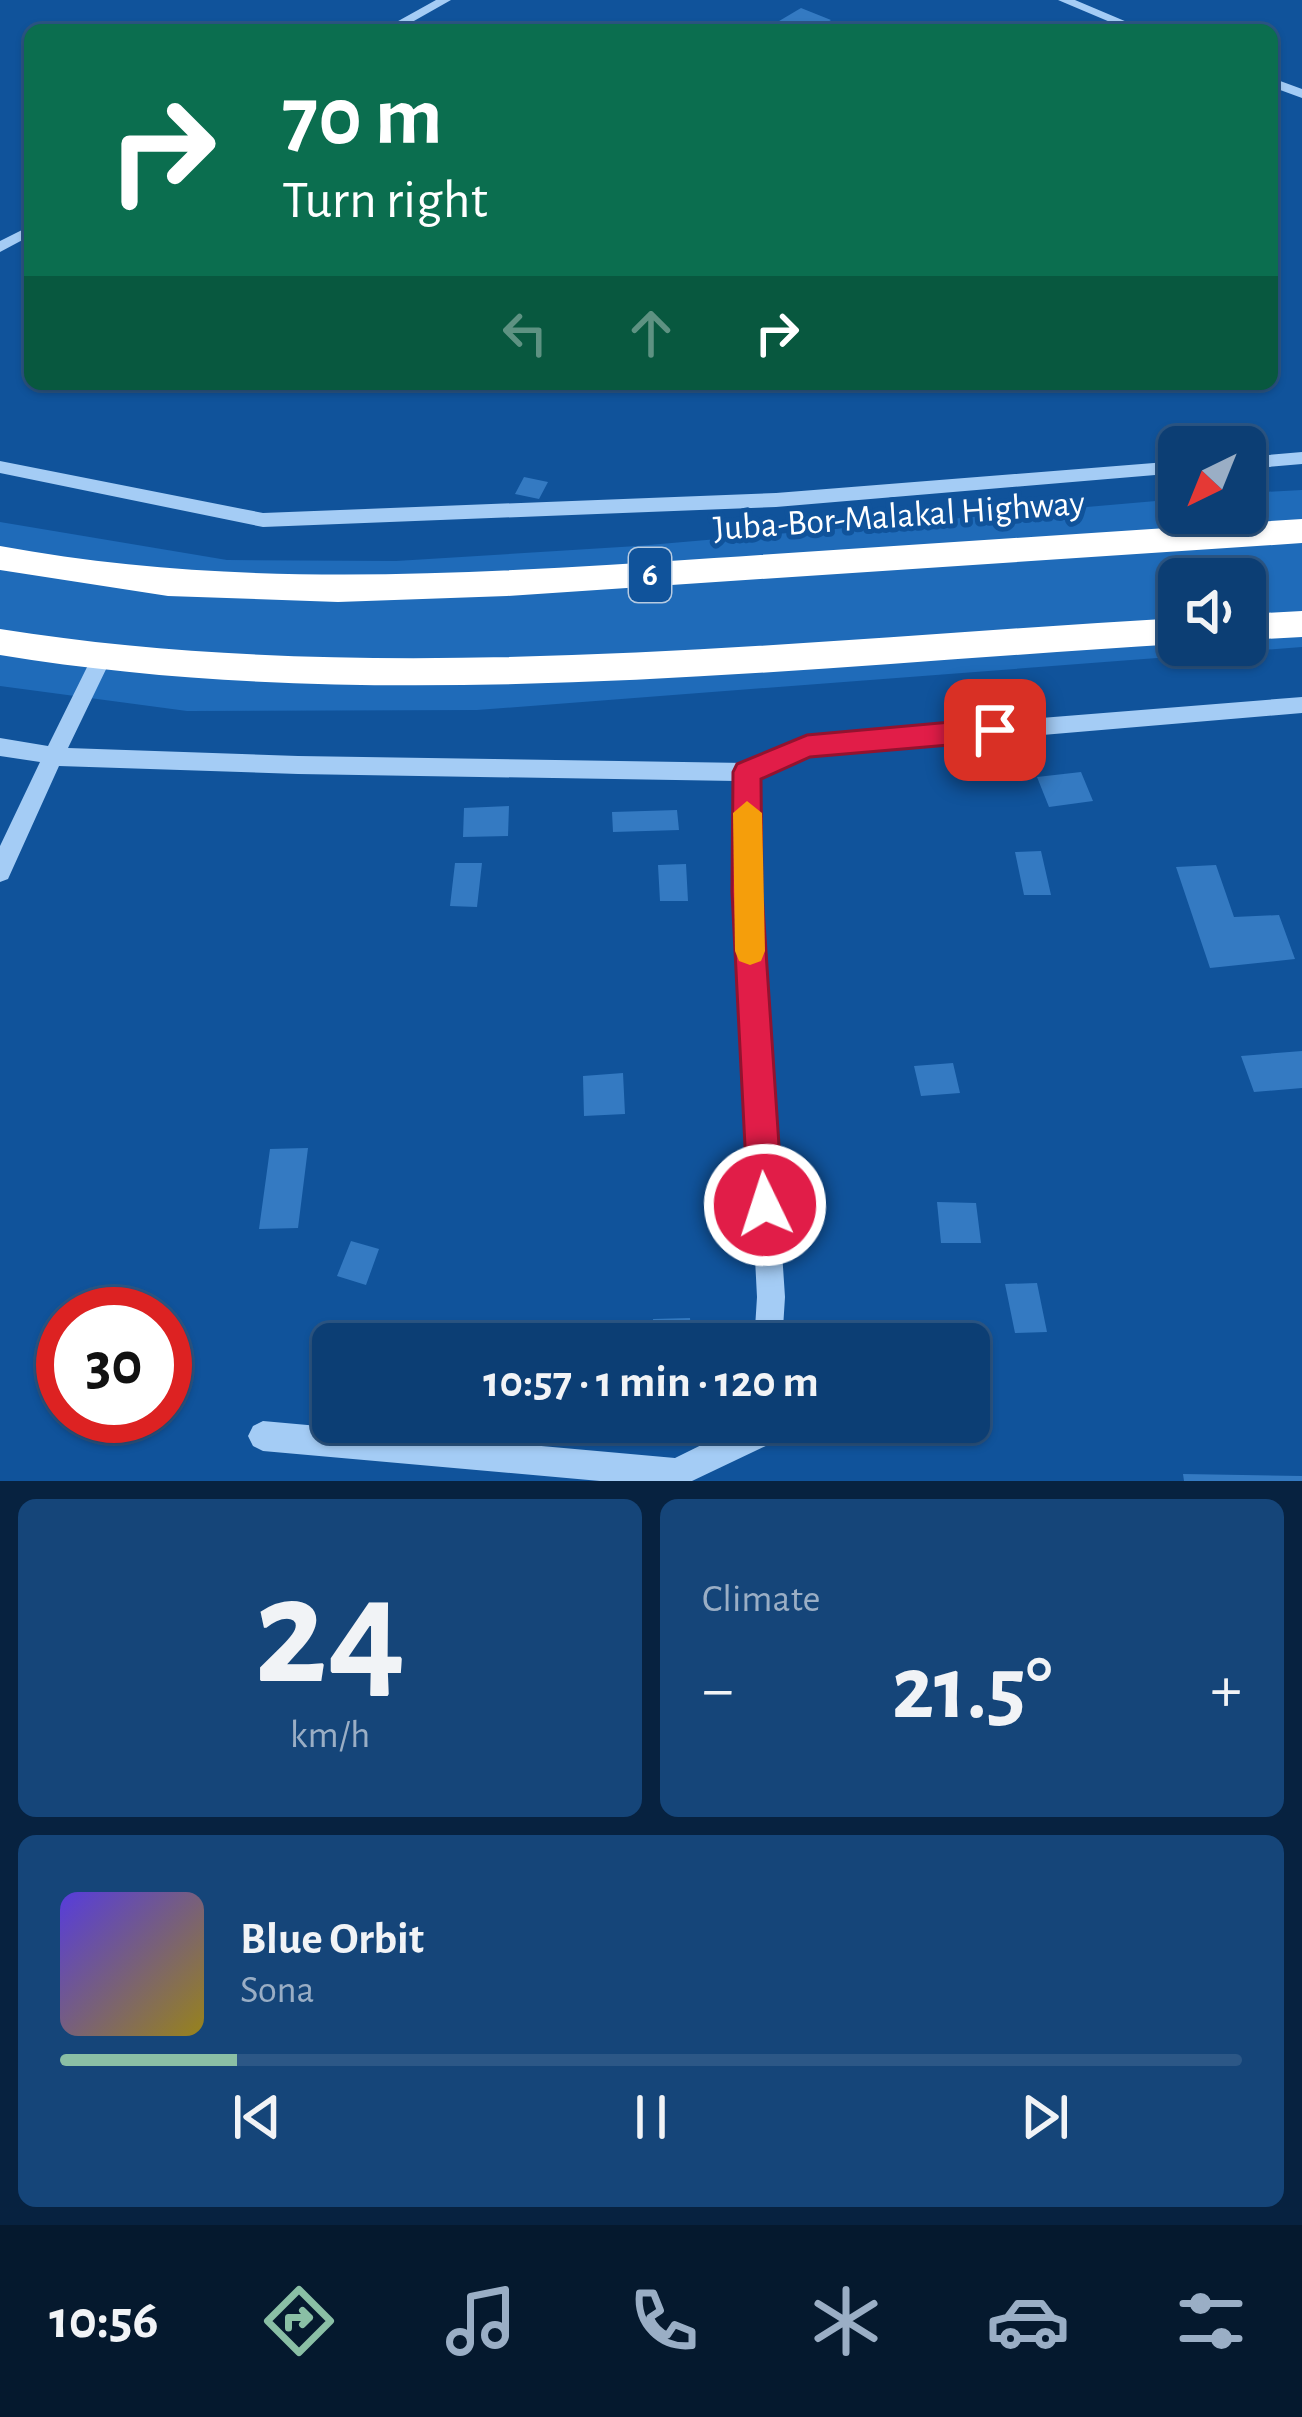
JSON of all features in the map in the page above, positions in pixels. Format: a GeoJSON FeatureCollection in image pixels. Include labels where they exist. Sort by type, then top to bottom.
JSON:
{"type":"FeatureCollection","features":[{"type":"Feature","properties":{"kind":"highway","name":"Juba-Bor-Malakal Highway"},"geometry":{"type":"LineString","coordinates":[[0,558],[76,575],[274,591],[428,591],[1302,531]]}},
{"type":"Feature","properties":{"kind":"highway"},"geometry":{"type":"LineString","coordinates":[[1266,627],[1302,624]]}},
{"type":"Feature","properties":{"kind":"highway"},"geometry":{"type":"LineString","coordinates":[[0,642],[100,661],[205,670],[439,674],[1158,632]]}},
{"type":"Feature","properties":{"kind":"street"},"geometry":{"type":"LineString","coordinates":[[399,24],[445,0]]}},
{"type":"Feature","properties":{"kind":"street"},"geometry":{"type":"LineString","coordinates":[[1064,0],[1125,24]]}},
{"type":"Feature","properties":{"kind":"street"},"geometry":{"type":"LineString","coordinates":[[1266,461],[1302,458]]}},
{"type":"Feature","properties":{"kind":"street"},"geometry":{"type":"LineString","coordinates":[[0,467],[65,484],[263,520],[776,500],[1158,469]]}},
{"type":"Feature","properties":{"kind":"street"},"geometry":{"type":"LineString","coordinates":[[0,872],[27,804],[56,756],[100,661]]}},
{"type":"Feature","properties":{"kind":"street"},"geometry":{"type":"LineString","coordinates":[[0,747],[131,759],[747,772],[807,746],[1302,705]]}},
{"type":"Feature","properties":{"kind":"street"},"geometry":{"type":"LineString","coordinates":[[747,772],[747,892],[769,1323]]}},
{"type":"Feature","properties":{"kind":"street"},"geometry":{"type":"LineString","coordinates":[[262,1436],[312,1440]]}},
{"type":"Feature","properties":{"kind":"street"},"geometry":{"type":"LineString","coordinates":[[340,1443],[676,1473],[740,1443]]}},
{"type":"Feature","properties":{"kind":"shaded area"},"geometry":{"type":"Polygon","coordinates":[[[1302,490],[1302,647],[1266,650],[1266,558],[1158,558],[1158,658],[477,710],[187,711],[0,686],[0,522],[227,560],[396,561],[637,546],[1158,501],[1158,534],[1266,534],[1266,492],[1302,490]]]}},
{"type":"Feature","properties":{"kind":"building"},"geometry":{"type":"Polygon","coordinates":[[[801,8],[831,20],[825,24],[774,24],[801,8]]]}},
{"type":"Feature","properties":{"kind":"building"},"geometry":{"type":"Polygon","coordinates":[[[524,477],[548,482],[539,499],[515,494],[524,477]]]}},
{"type":"Feature","properties":{"kind":"building"},"geometry":{"type":"Polygon","coordinates":[[[1081,772],[1093,801],[1049,807],[1037,777],[1081,772]]]}},
{"type":"Feature","properties":{"kind":"building"},"geometry":{"type":"Polygon","coordinates":[[[509,806],[508,836],[463,837],[464,808],[509,806]]]}},
{"type":"Feature","properties":{"kind":"building"},"geometry":{"type":"Polygon","coordinates":[[[677,810],[679,830],[613,832],[612,812],[677,810]]]}},
{"type":"Feature","properties":{"kind":"building"},"geometry":{"type":"Polygon","coordinates":[[[1041,851],[1051,895],[1024,895],[1015,852],[1041,851]]]}},
{"type":"Feature","properties":{"kind":"building"},"geometry":{"type":"Polygon","coordinates":[[[455,863],[482,863],[477,907],[450,906],[455,863]]]}},
{"type":"Feature","properties":{"kind":"building"},"geometry":{"type":"Polygon","coordinates":[[[686,864],[688,901],[660,901],[658,865],[686,864]]]}},
{"type":"Feature","properties":{"kind":"building"},"geometry":{"type":"Polygon","coordinates":[[[1216,865],[1234,917],[1279,915],[1295,959],[1210,968],[1176,867],[1216,865]]]}},
{"type":"Feature","properties":{"kind":"building"},"geometry":{"type":"Polygon","coordinates":[[[1302,1051],[1302,1088],[1254,1092],[1241,1056],[1302,1051]]]}},
{"type":"Feature","properties":{"kind":"building"},"geometry":{"type":"Polygon","coordinates":[[[953,1063],[960,1093],[921,1096],[914,1066],[953,1063]]]}},
{"type":"Feature","properties":{"kind":"building"},"geometry":{"type":"Polygon","coordinates":[[[623,1073],[625,1114],[584,1116],[583,1076],[623,1073]]]}},
{"type":"Feature","properties":{"kind":"building"},"geometry":{"type":"Polygon","coordinates":[[[308,1148],[298,1228],[259,1229],[270,1149],[308,1148]]]}},
{"type":"Feature","properties":{"kind":"building"},"geometry":{"type":"Polygon","coordinates":[[[937,1202],[976,1203],[981,1243],[941,1243],[937,1202]]]}},
{"type":"Feature","properties":{"kind":"building"},"geometry":{"type":"Polygon","coordinates":[[[351,1241],[379,1249],[366,1285],[337,1276],[351,1241]]]}},
{"type":"Feature","properties":{"kind":"building"},"geometry":{"type":"Polygon","coordinates":[[[1037,1283],[1047,1332],[1015,1333],[1005,1284],[1037,1283]]]}},
{"type":"Feature","properties":{"kind":"building"},"geometry":{"type":"Polygon","coordinates":[[[690,1318],[690,1323],[653,1323],[653,1319],[690,1318]]]}},
{"type":"Feature","properties":{"kind":"building"},"geometry":{"type":"Polygon","coordinates":[[[1183,1474],[1302,1476],[1302,1481],[1184,1481],[1183,1474]]]}},
{"type":"Feature","properties":{"kind":"slow traffic"},"geometry":{"type":"LineString","coordinates":[[747,813],[750,951]]}},
{"type":"Feature","properties":{"kind":"route"},"geometry":{"type":"LineString","coordinates":[[765,1205],[747,892],[747,772],[807,746],[995,730]]}}]}
